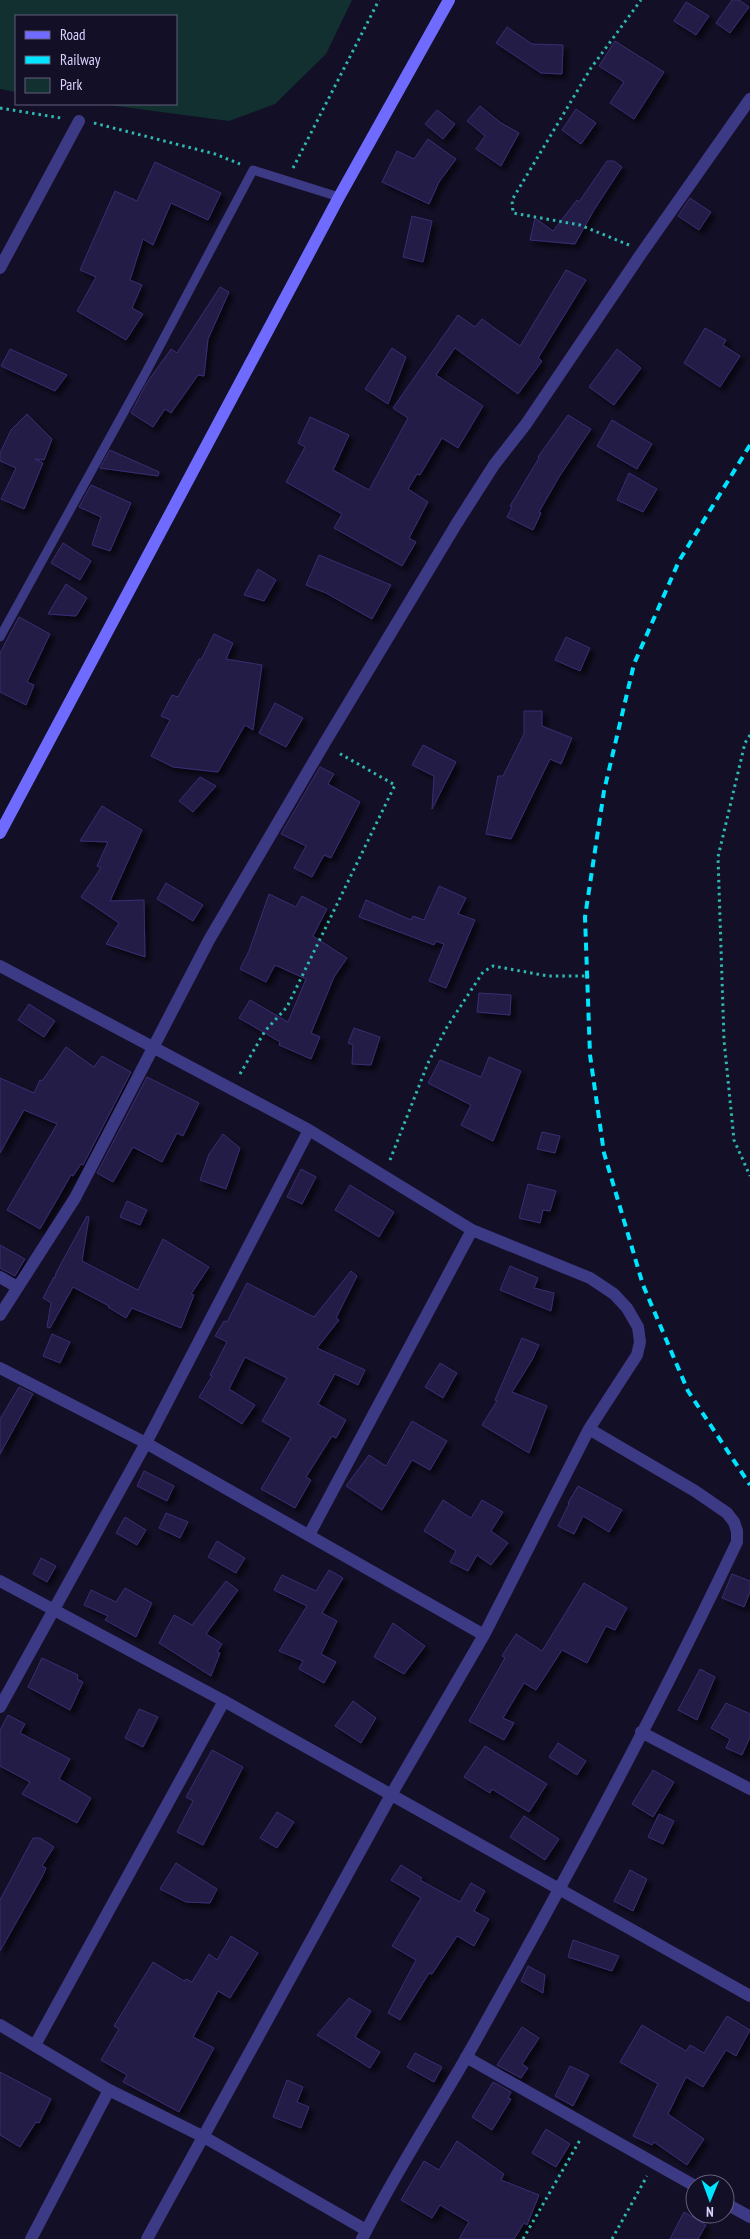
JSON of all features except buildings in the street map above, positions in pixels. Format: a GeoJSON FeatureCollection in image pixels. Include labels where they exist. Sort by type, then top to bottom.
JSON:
{"type":"FeatureCollection","features":[{"type":"Feature","properties":{"kind":"street"},"geometry":{"type":"LineString","coordinates":[[0,833],[339,197],[449,0]]}},
{"type":"Feature","properties":{"kind":"street"},"geometry":{"type":"LineString","coordinates":[[0,1315],[16,1286],[75,1198],[209,940],[457,523],[494,466],[526,424],[643,251],[750,99]]}},
{"type":"Feature","properties":{"kind":"street"},"geometry":{"type":"LineString","coordinates":[[0,268],[79,121]]}},
{"type":"Feature","properties":{"kind":"street"},"geometry":{"type":"LineString","coordinates":[[0,966],[308,1130],[472,1230],[590,1278],[614,1294],[627,1308],[638,1327],[640,1342],[637,1355],[590,1429],[484,1635],[391,1795],[147,2239]]}},
{"type":"Feature","properties":{"kind":"street"},"geometry":{"type":"LineString","coordinates":[[0,1705],[146,1443],[308,1130]]}},
{"type":"Feature","properties":{"kind":"street"},"geometry":{"type":"LineString","coordinates":[[309,1534],[472,1230]]}},
{"type":"Feature","properties":{"kind":"street"},"geometry":{"type":"LineString","coordinates":[[0,1276],[16,1286]]}},
{"type":"Feature","properties":{"kind":"street"},"geometry":{"type":"LineString","coordinates":[[0,1368],[146,1443],[484,1635]]}},
{"type":"Feature","properties":{"kind":"street"},"geometry":{"type":"LineString","coordinates":[[0,2025],[110,2090],[204,2137],[364,2234],[466,2057],[558,1890],[708,1603],[737,1542],[738,1531],[727,1513],[695,1491],[590,1429]]}},
{"type":"Feature","properties":{"kind":"street"},"geometry":{"type":"LineString","coordinates":[[0,1581],[224,1701],[750,1996]]}},
{"type":"Feature","properties":{"kind":"street"},"geometry":{"type":"LineString","coordinates":[[35,2045],[224,1701]]}},
{"type":"Feature","properties":{"kind":"street"},"geometry":{"type":"LineString","coordinates":[[641,1732],[750,1789]]}},
{"type":"Feature","properties":{"kind":"street"},"geometry":{"type":"LineString","coordinates":[[466,2057],[685,2181]]}},
{"type":"Feature","properties":{"kind":"street"},"geometry":{"type":"LineString","coordinates":[[31,2239],[110,2090]]}},
{"type":"Feature","properties":{"kind":"street"},"geometry":{"type":"LineString","coordinates":[[735,2209],[750,2217]]}},
{"type":"Feature","properties":{"kind":"lane"},"geometry":{"type":"LineString","coordinates":[[0,637],[146,372],[253,170],[339,197]]}},
{"type":"Feature","properties":{"kind":"path"},"geometry":{"type":"LineString","coordinates":[[286,180],[379,0]]}},
{"type":"Feature","properties":{"kind":"path"},"geometry":{"type":"LineString","coordinates":[[641,0],[591,68],[512,200],[511,209],[513,213],[534,215],[580,226],[643,251]]}},
{"type":"Feature","properties":{"kind":"path"},"geometry":{"type":"LineString","coordinates":[[0,108],[79,121],[214,154],[253,170]]}},
{"type":"Feature","properties":{"kind":"path"},"geometry":{"type":"LineString","coordinates":[[750,736],[745,743],[718,857],[724,1040],[734,1140],[750,1176]]}},
{"type":"Feature","properties":{"kind":"path"},"geometry":{"type":"LineString","coordinates":[[745,743],[750,742]]}},
{"type":"Feature","properties":{"kind":"path"},"geometry":{"type":"LineString","coordinates":[[232,1091],[265,1031],[287,1008],[395,785],[324,744]]}},
{"type":"Feature","properties":{"kind":"path"},"geometry":{"type":"LineString","coordinates":[[384,1177],[428,1063],[447,1027],[483,972],[493,966],[548,976],[587,976]]}},
{"type":"Feature","properties":{"kind":"path"},"geometry":{"type":"LineString","coordinates":[[523,2239],[589,2125]]}},
{"type":"Feature","properties":{"kind":"path"},"geometry":{"type":"LineString","coordinates":[[612,2239],[654,2164]]}},
{"type":"Feature","properties":{"kind":"green space"},"geometry":{"type":"Polygon","coordinates":[[[0,0],[352,0],[326,54],[275,104],[229,121],[109,105],[178,105],[178,15],[15,15],[15,92],[0,89],[0,0]]]}},
{"type":"Feature","properties":{"kind":"railway"},"geometry":{"type":"LineString","coordinates":[[750,445],[679,561],[634,664],[604,791],[585,917],[590,1055],[604,1153],[643,1285],[688,1391],[750,1485]]}}]}
